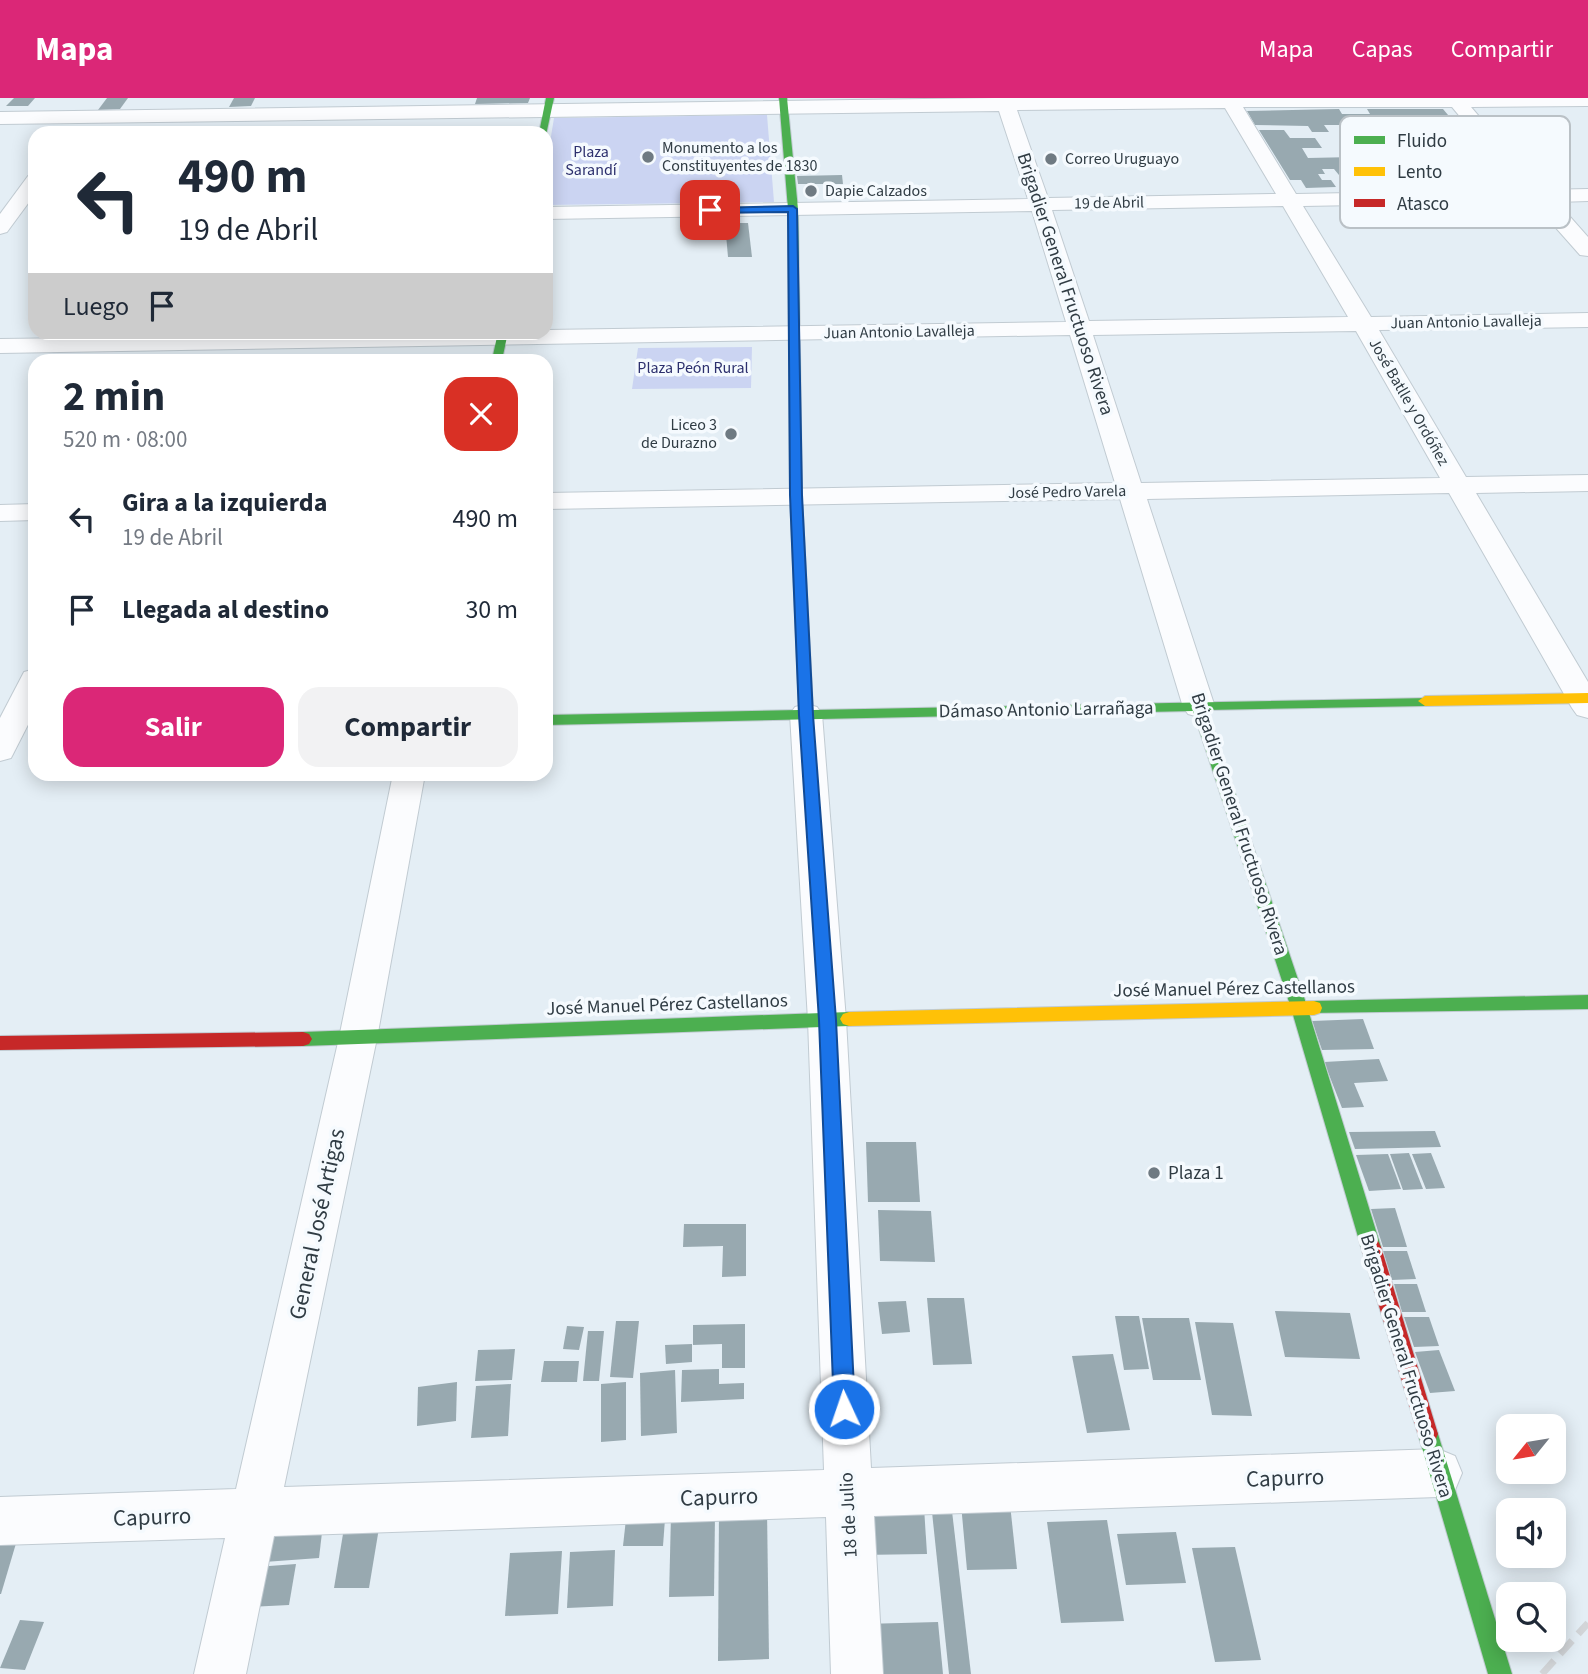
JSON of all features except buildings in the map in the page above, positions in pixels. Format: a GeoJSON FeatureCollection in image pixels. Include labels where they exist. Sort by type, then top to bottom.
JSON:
{"type":"FeatureCollection","features":[{"type":"Feature","properties":{"kind":"street"},"geometry":{"type":"LineString","coordinates":[[74,126],[95,98]]}},
{"type":"Feature","properties":{"kind":"street"},"geometry":{"type":"LineString","coordinates":[[0,118],[319,106],[1229,100],[1588,102]]}},
{"type":"Feature","properties":{"kind":"street","name":"José Batlle y Ordóñez"},"geometry":{"type":"LineString","coordinates":[[1229,100],[1586,701]]}},
{"type":"Feature","properties":{"kind":"street"},"geometry":{"type":"LineString","coordinates":[[1455,100],[1469,116]]}},
{"type":"Feature","properties":{"kind":"street","name":"Brigadier General Fructuoso Rivera"},"geometry":{"type":"LineString","coordinates":[[1005,102],[1040,204],[1199,707],[1299,1008],[1437,1473],[1500,1674]]}},
{"type":"Feature","properties":{"kind":"street","name":"18 de Julio"},"geometry":{"type":"LineString","coordinates":[[784,103],[793,209],[796,495],[806,715],[827,1020],[857,1674]]}},
{"type":"Feature","properties":{"kind":"street"},"geometry":{"type":"LineString","coordinates":[[544,126],[549,105]]}},
{"type":"Feature","properties":{"kind":"street"},"geometry":{"type":"LineString","coordinates":[[309,126],[319,106]]}},
{"type":"Feature","properties":{"kind":"street"},"geometry":{"type":"LineString","coordinates":[[2,223],[28,189]]}},
{"type":"Feature","properties":{"kind":"street","name":"19 de Abril"},"geometry":{"type":"LineString","coordinates":[[1570,195],[1588,195]]}},
{"type":"Feature","properties":{"kind":"street","name":"19 de Abril"},"geometry":{"type":"LineString","coordinates":[[553,214],[1340,198]]}},
{"type":"Feature","properties":{"kind":"street"},"geometry":{"type":"LineString","coordinates":[[2,223],[28,221]]}},
{"type":"Feature","properties":{"kind":"street"},"geometry":{"type":"LineString","coordinates":[[1570,228],[1588,250]]}},
{"type":"Feature","properties":{"kind":"street","name":"Juan Antonio Lavalleja"},"geometry":{"type":"LineString","coordinates":[[0,346],[501,344],[793,334],[1588,320]]}},
{"type":"Feature","properties":{"kind":"street","name":"José Pedro Varela"},"geometry":{"type":"LineString","coordinates":[[553,501],[1588,483]]}},
{"type":"Feature","properties":{"kind":"street"},"geometry":{"type":"LineString","coordinates":[[0,513],[28,512]]}},
{"type":"Feature","properties":{"kind":"street"},"geometry":{"type":"LineString","coordinates":[[11,735],[28,695]]}},
{"type":"Feature","properties":{"kind":"street","name":"Dámaso Antonio Larrañaga"},"geometry":{"type":"LineString","coordinates":[[553,720],[1586,701]]}},
{"type":"Feature","properties":{"kind":"street","name":"General José Artigas"},"geometry":{"type":"LineString","coordinates":[[220,1674],[358,1038],[408,781]]}},
{"type":"Feature","properties":{"kind":"street","name":"José Manuel Pérez Castellanos"},"geometry":{"type":"LineString","coordinates":[[0,1043],[358,1038],[827,1020],[1588,1002]]}},
{"type":"Feature","properties":{"kind":"street","name":"Capurro"},"geometry":{"type":"LineString","coordinates":[[0,1521],[1437,1473]]}},
{"type":"Feature","properties":{"kind":"green space","name":"Plaza Sarandí"},"geometry":{"type":"Polygon","coordinates":[[[767,115],[774,202],[553,205],[554,118],[767,115]]]}},
{"type":"Feature","properties":{"kind":"green space","name":"Plaza Peón Rural"},"geometry":{"type":"Polygon","coordinates":[[[752,347],[751,388],[632,389],[638,348],[752,347]]]}},
{"type":"Feature","properties":{"kind":"railway"},"geometry":{"type":"LineString","coordinates":[[1542,1674],[1588,1623]]}},
{"type":"Feature","properties":{"kind":"traffic: fast"},"geometry":{"type":"LineString","coordinates":[[544,126],[550,98]]}},
{"type":"Feature","properties":{"kind":"traffic: fast"},"geometry":{"type":"LineString","coordinates":[[783,98],[793,209],[796,495],[806,714]]}},
{"type":"Feature","properties":{"kind":"traffic: fast"},"geometry":{"type":"LineString","coordinates":[[498,354],[501,340]]}},
{"type":"Feature","properties":{"kind":"traffic: fast"},"geometry":{"type":"LineString","coordinates":[[553,720],[1425,701]]}},
{"type":"Feature","properties":{"kind":"traffic: fast"},"geometry":{"type":"LineString","coordinates":[[1199,707],[1299,1008],[1371,1247]]}},
{"type":"Feature","properties":{"kind":"traffic: fast"},"geometry":{"type":"LineString","coordinates":[[1314,1008],[1588,1002]]}},
{"type":"Feature","properties":{"kind":"traffic: fast"},"geometry":{"type":"LineString","coordinates":[[303,1039],[849,1019]]}},
{"type":"Feature","properties":{"kind":"traffic: fast"},"geometry":{"type":"LineString","coordinates":[[1428,1434],[1500,1674]]}},
{"type":"Feature","properties":{"kind":"traffic: slow"},"geometry":{"type":"LineString","coordinates":[[1425,701],[1588,698]]}},
{"type":"Feature","properties":{"kind":"traffic: slow"},"geometry":{"type":"LineString","coordinates":[[849,1019],[1314,1008]]}},
{"type":"Feature","properties":{"kind":"traffic: jam"},"geometry":{"type":"LineString","coordinates":[[0,1043],[303,1039]]}},
{"type":"Feature","properties":{"kind":"traffic: jam"},"geometry":{"type":"LineString","coordinates":[[1371,1247],[1428,1434]]}},
{"type":"Feature","properties":{"kind":"place","name":"Monumento a los Constituyentes de 1830"},"geometry":{"type":"Point","coordinates":[648,157]}},
{"type":"Feature","properties":{"kind":"place","name":"Correo Uruguayo"},"geometry":{"type":"Point","coordinates":[1051,159]}},
{"type":"Feature","properties":{"kind":"place","name":"Dapie Calzados"},"geometry":{"type":"Point","coordinates":[811,191]}},
{"type":"Feature","properties":{"kind":"place","name":"Liceo 3 de Durazno"},"geometry":{"type":"Point","coordinates":[731,434]}},
{"type":"Feature","properties":{"kind":"place","name":"Plaza 1"},"geometry":{"type":"Point","coordinates":[1154,1173]}},
{"type":"Feature","properties":{"kind":"route"},"geometry":{"type":"LineString","coordinates":[[710,210],[793,209],[796,495],[806,715],[827,1020],[844,1409]]}}]}
